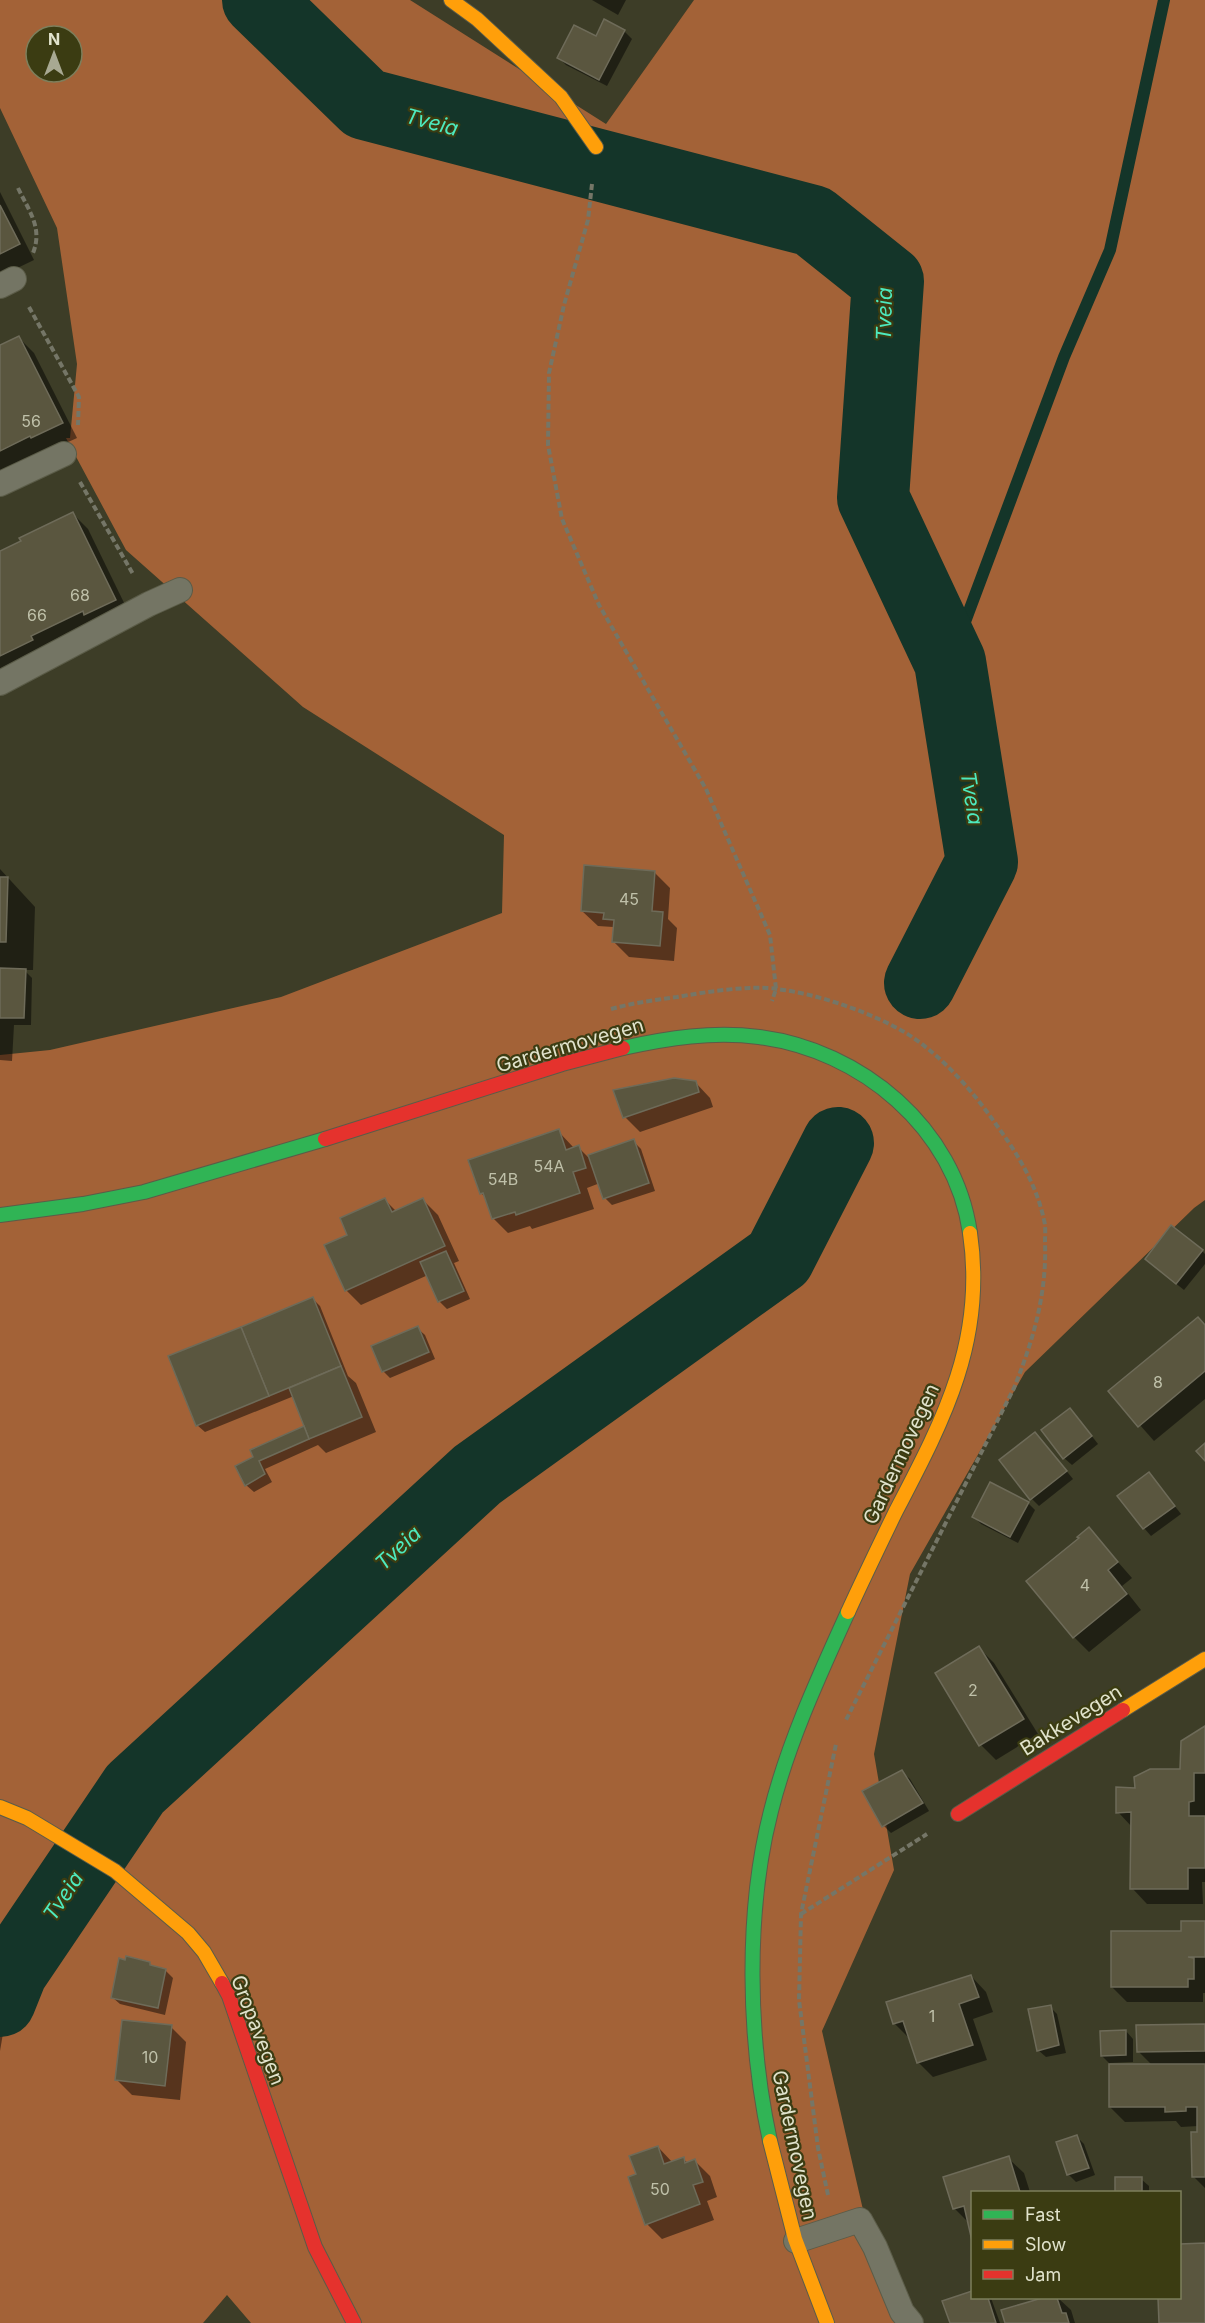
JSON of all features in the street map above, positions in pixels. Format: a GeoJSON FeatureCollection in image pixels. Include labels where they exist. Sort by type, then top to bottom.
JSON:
{"type":"FeatureCollection","features":[{"type":"Feature","properties":{"kind":"main road"},"geometry":{"type":"LineString","coordinates":[[451,0],[477,19],[561,98],[596,147]]}},
{"type":"Feature","properties":{"kind":"main road","name":"Gardermovegen"},"geometry":{"type":"LineString","coordinates":[[0,1215],[136,1194],[307,1146],[392,1117],[614,1049],[664,1039],[713,1034],[762,1036],[816,1049],[876,1082],[905,1106],[931,1135],[958,1180],[968,1218],[975,1284],[970,1331],[960,1372],[938,1430],[895,1513],[834,1641],[786,1760],[768,1825],[755,1921],[753,2002],[760,2088],[776,2169],[796,2241],[826,2323]]}},
{"type":"Feature","properties":{"kind":"main road","name":"Bakkevegen"},"geometry":{"type":"LineString","coordinates":[[957,1814],[1205,1659]]}},
{"type":"Feature","properties":{"kind":"main road","name":"Gropavegen"},"geometry":{"type":"LineString","coordinates":[[0,1807],[27,1818],[115,1871],[188,1933],[209,1961],[229,1996],[315,2247],[354,2323]]}},
{"type":"Feature","properties":{"kind":"lane"},"geometry":{"type":"LineString","coordinates":[[0,484],[64,454]]}},
{"type":"Feature","properties":{"kind":"lane"},"geometry":{"type":"LineString","coordinates":[[0,683],[180,590]]}},
{"type":"Feature","properties":{"kind":"lane"},"geometry":{"type":"LineString","coordinates":[[796,2241],[860,2220],[875,2247],[902,2312],[911,2323]]}},
{"type":"Feature","properties":{"kind":"path"},"geometry":{"type":"LineString","coordinates":[[18,188],[35,223],[38,241],[32,258],[7,283],[79,397],[78,426],[64,454],[149,604]]}},
{"type":"Feature","properties":{"kind":"path"},"geometry":{"type":"LineString","coordinates":[[588,220],[564,305],[549,373],[548,445],[562,519],[598,605],[706,789],[771,935],[776,989],[762,1036]]}},
{"type":"Feature","properties":{"kind":"path"},"geometry":{"type":"LineString","coordinates":[[603,1012],[625,1005],[708,992],[776,989],[822,999],[876,1018],[907,1034],[946,1065],[981,1103],[1031,1178],[1044,1221],[1046,1265],[1040,1306],[1027,1355],[1008,1399],[843,1726]]}},
{"type":"Feature","properties":{"kind":"path"},"geometry":{"type":"LineString","coordinates":[[835,2228],[818,2148],[799,2000],[801,1914],[837,1737]]}},
{"type":"Feature","properties":{"kind":"path"},"geometry":{"type":"LineString","coordinates":[[801,1914],[957,1814]]}},
{"type":"Feature","properties":{"kind":"shaded area"},"geometry":{"type":"Polygon","coordinates":[[[0,0],[410,0],[606,124],[694,0],[1205,0],[1205,1200],[1194,1208],[1025,1372],[910,1574],[874,1754],[894,1870],[822,2031],[875,2262],[901,2323],[251,2323],[227,2295],[203,2323],[0,2323],[0,1055],[50,1050],[281,997],[502,913],[504,835],[303,707],[126,550],[66,438],[70,438],[77,364],[57,228],[0,108],[0,0]]]}},
{"type":"Feature","properties":{"kind":"building"},"geometry":{"type":"Polygon","coordinates":[[[604,19],[625,30],[599,80],[557,58],[574,25],[596,36],[604,19]]]}},
{"type":"Feature","properties":{"kind":"building"},"geometry":{"type":"Polygon","coordinates":[[[0,205],[20,244],[0,254],[0,205]]]}},
{"type":"Feature","properties":{"kind":"building"},"geometry":{"type":"Polygon","coordinates":[[[19,336],[63,423],[0,451],[0,345],[19,336]]]}},
{"type":"Feature","properties":{"kind":"building"},"geometry":{"type":"Polygon","coordinates":[[[73,512],[116,600],[84,615],[83,611],[31,636],[33,640],[0,656],[0,551],[21,541],[19,538],[73,512]]]}},
{"type":"Feature","properties":{"kind":"building"},"geometry":{"type":"Polygon","coordinates":[[[584,865],[655,871],[652,911],[663,912],[660,946],[612,942],[614,920],[603,919],[604,913],[581,911],[584,865]]]}},
{"type":"Feature","properties":{"kind":"building"},"geometry":{"type":"Polygon","coordinates":[[[0,877],[8,877],[6,942],[0,942],[0,877]]]}},
{"type":"Feature","properties":{"kind":"building"},"geometry":{"type":"Polygon","coordinates":[[[0,968],[26,969],[24,1018],[0,1018],[0,968]]]}},
{"type":"Feature","properties":{"kind":"building"},"geometry":{"type":"Polygon","coordinates":[[[674,1078],[696,1081],[699,1092],[623,1118],[613,1090],[674,1078]]]}},
{"type":"Feature","properties":{"kind":"building"},"geometry":{"type":"Polygon","coordinates":[[[559,1129],[566,1150],[579,1145],[586,1168],[573,1172],[580,1193],[516,1215],[515,1212],[492,1219],[468,1160],[559,1129]]]}},
{"type":"Feature","properties":{"kind":"building"},"geometry":{"type":"Polygon","coordinates":[[[634,1139],[649,1183],[603,1199],[588,1155],[634,1139]]]}},
{"type":"Feature","properties":{"kind":"building"},"geometry":{"type":"Polygon","coordinates":[[[385,1198],[392,1212],[423,1198],[445,1246],[345,1291],[324,1245],[347,1235],[340,1218],[385,1198]]]}},
{"type":"Feature","properties":{"kind":"building"},"geometry":{"type":"Polygon","coordinates":[[[1171,1225],[1203,1250],[1176,1284],[1145,1259],[1171,1225]]]}},
{"type":"Feature","properties":{"kind":"building"},"geometry":{"type":"Polygon","coordinates":[[[446,1251],[464,1291],[438,1302],[420,1262],[446,1251]]]}},
{"type":"Feature","properties":{"kind":"building"},"geometry":{"type":"Polygon","coordinates":[[[313,1297],[341,1366],[269,1396],[241,1327],[313,1297]]]}},
{"type":"Feature","properties":{"kind":"building"},"geometry":{"type":"Polygon","coordinates":[[[1198,1317],[1205,1325],[1205,1371],[1138,1427],[1108,1391],[1198,1317]]]}},
{"type":"Feature","properties":{"kind":"building"},"geometry":{"type":"Polygon","coordinates":[[[418,1326],[429,1352],[382,1372],[371,1346],[418,1326]]]}},
{"type":"Feature","properties":{"kind":"building"},"geometry":{"type":"Polygon","coordinates":[[[241,1327],[269,1396],[196,1426],[168,1356],[241,1327]]]}},
{"type":"Feature","properties":{"kind":"building"},"geometry":{"type":"Polygon","coordinates":[[[341,1366],[362,1417],[309,1439],[289,1388],[341,1366]]]}},
{"type":"Feature","properties":{"kind":"building"},"geometry":{"type":"Polygon","coordinates":[[[1070,1408],[1092,1436],[1063,1459],[1041,1430],[1070,1408]]]}},
{"type":"Feature","properties":{"kind":"building"},"geometry":{"type":"Polygon","coordinates":[[[304,1426],[309,1439],[259,1461],[265,1474],[245,1486],[235,1466],[253,1457],[250,1450],[304,1426]]]}},
{"type":"Feature","properties":{"kind":"building"},"geometry":{"type":"Polygon","coordinates":[[[1035,1432],[1067,1471],[1030,1500],[999,1460],[1035,1432]]]}},
{"type":"Feature","properties":{"kind":"building"},"geometry":{"type":"Polygon","coordinates":[[[1205,1443],[1205,1461],[1196,1451],[1205,1443]]]}},
{"type":"Feature","properties":{"kind":"building"},"geometry":{"type":"Polygon","coordinates":[[[1149,1472],[1175,1506],[1143,1529],[1117,1496],[1149,1472]]]}},
{"type":"Feature","properties":{"kind":"building"},"geometry":{"type":"Polygon","coordinates":[[[990,1482],[1029,1502],[1010,1537],[972,1517],[990,1482]]]}},
{"type":"Feature","properties":{"kind":"building"},"geometry":{"type":"Polygon","coordinates":[[[1089,1527],[1118,1562],[1108,1570],[1127,1594],[1073,1638],[1026,1581],[1079,1538],[1077,1537],[1089,1527]]]}},
{"type":"Feature","properties":{"kind":"building"},"geometry":{"type":"Polygon","coordinates":[[[979,1646],[1024,1719],[979,1746],[935,1673],[979,1646]]]}},
{"type":"Feature","properties":{"kind":"building"},"geometry":{"type":"Polygon","coordinates":[[[1205,1726],[1205,1773],[1194,1773],[1194,1801],[1189,1802],[1189,1816],[1205,1816],[1205,1868],[1188,1868],[1188,1889],[1130,1889],[1131,1812],[1116,1813],[1116,1787],[1135,1788],[1134,1777],[1150,1769],[1180,1769],[1181,1741],[1205,1726]]]}},
{"type":"Feature","properties":{"kind":"building"},"geometry":{"type":"Polygon","coordinates":[[[902,1770],[923,1803],[882,1827],[862,1791],[902,1770]]]}},
{"type":"Feature","properties":{"kind":"building"},"geometry":{"type":"Polygon","coordinates":[[[1181,1921],[1205,1921],[1205,1957],[1188,1957],[1194,1958],[1194,1979],[1188,1979],[1188,1987],[1111,1987],[1111,1931],[1181,1931],[1181,1921]]]}},
{"type":"Feature","properties":{"kind":"building"},"geometry":{"type":"Polygon","coordinates":[[[126,1956],[166,1969],[158,2008],[111,1998],[119,1958],[125,1960],[126,1956]]]}},
{"type":"Feature","properties":{"kind":"building"},"geometry":{"type":"Polygon","coordinates":[[[971,1975],[979,1997],[959,2004],[973,2045],[917,2063],[903,2021],[893,2024],[886,2002],[971,1975]]]}},
{"type":"Feature","properties":{"kind":"building"},"geometry":{"type":"Polygon","coordinates":[[[1051,2005],[1059,2045],[1037,2051],[1028,2009],[1051,2005]]]}},
{"type":"Feature","properties":{"kind":"building"},"geometry":{"type":"Polygon","coordinates":[[[122,2020],[172,2025],[165,2086],[115,2080],[122,2020]]]}},
{"type":"Feature","properties":{"kind":"building"},"geometry":{"type":"Polygon","coordinates":[[[1205,2024],[1205,2051],[1137,2052],[1136,2025],[1205,2024]]]}},
{"type":"Feature","properties":{"kind":"building"},"geometry":{"type":"Polygon","coordinates":[[[1126,2030],[1126,2055],[1101,2056],[1100,2031],[1126,2030]]]}},
{"type":"Feature","properties":{"kind":"building"},"geometry":{"type":"Polygon","coordinates":[[[1109,2064],[1205,2064],[1205,2177],[1192,2177],[1191,2132],[1197,2132],[1197,2107],[1186,2107],[1186,2111],[1165,2112],[1165,2107],[1109,2107],[1109,2064]]]}},
{"type":"Feature","properties":{"kind":"building"},"geometry":{"type":"Polygon","coordinates":[[[1077,2135],[1089,2168],[1067,2175],[1056,2142],[1077,2135]]]}},
{"type":"Feature","properties":{"kind":"building"},"geometry":{"type":"Polygon","coordinates":[[[658,2146],[664,2164],[684,2157],[685,2163],[695,2159],[703,2182],[693,2185],[700,2204],[645,2225],[628,2177],[636,2174],[629,2156],[658,2146]]]}},
{"type":"Feature","properties":{"kind":"building"},"geometry":{"type":"Polygon","coordinates":[[[1009,2156],[1020,2191],[971,2191],[971,2237],[964,2206],[953,2209],[943,2177],[1009,2156]]]}},
{"type":"Feature","properties":{"kind":"building"},"geometry":{"type":"Polygon","coordinates":[[[1115,2177],[1142,2177],[1142,2191],[1115,2191],[1115,2177]]]}},
{"type":"Feature","properties":{"kind":"building"},"geometry":{"type":"Polygon","coordinates":[[[1205,2243],[1205,2323],[1159,2323],[1158,2299],[1181,2299],[1181,2244],[1205,2243]]]}},
{"type":"Feature","properties":{"kind":"building"},"geometry":{"type":"Polygon","coordinates":[[[971,2291],[971,2299],[988,2299],[996,2323],[950,2323],[942,2301],[971,2291]]]}},
{"type":"Feature","properties":{"kind":"building"},"geometry":{"type":"Polygon","coordinates":[[[1039,2299],[1057,2299],[1062,2313],[1066,2313],[1069,2323],[1005,2323],[1001,2310],[1039,2299]]]}},
{"type":"Feature","properties":{"kind":"waterway","name":"Tveia"},"geometry":{"type":"LineString","coordinates":[[258,0],[365,104],[813,221],[888,281],[873,498],[950,662],[982,862],[920,983]]}},
{"type":"Feature","properties":{"kind":"waterway"},"geometry":{"type":"LineString","coordinates":[[950,662],[1064,357],[1110,250],[1164,0]]}},
{"type":"Feature","properties":{"kind":"waterway","name":"Tveia"},"geometry":{"type":"LineString","coordinates":[[0,2001],[12,1971],[135,1789],[477,1475],[779,1258],[838,1143]]}},
{"type":"Feature","properties":{"kind":"traffic: fast"},"geometry":{"type":"LineString","coordinates":[[623,1048],[691,1036],[742,1035],[797,1045],[833,1058],[867,1077],[897,1100],[924,1128],[945,1160],[961,1195],[970,1233]]}},
{"type":"Feature","properties":{"kind":"traffic: fast"},"geometry":{"type":"LineString","coordinates":[[0,1215],[83,1204],[144,1192],[325,1139]]}},
{"type":"Feature","properties":{"kind":"traffic: fast"},"geometry":{"type":"LineString","coordinates":[[770,2141],[757,2061],[752,1976],[753,1933],[763,1850],[771,1811],[786,1760],[848,1612]]}},
{"type":"Feature","properties":{"kind":"traffic: slow"},"geometry":{"type":"LineString","coordinates":[[451,0],[477,19],[561,97],[596,147]]}},
{"type":"Feature","properties":{"kind":"traffic: slow"},"geometry":{"type":"LineString","coordinates":[[848,1612],[929,1446],[956,1379],[966,1345],[972,1309],[973,1272],[970,1233]]}},
{"type":"Feature","properties":{"kind":"traffic: slow"},"geometry":{"type":"LineString","coordinates":[[1123,1710],[1205,1659]]}},
{"type":"Feature","properties":{"kind":"traffic: slow"},"geometry":{"type":"LineString","coordinates":[[0,1807],[27,1818],[115,1871],[188,1933],[204,1952],[222,1983]]}},
{"type":"Feature","properties":{"kind":"traffic: slow"},"geometry":{"type":"LineString","coordinates":[[770,2141],[795,2239],[827,2323]]}},
{"type":"Feature","properties":{"kind":"traffic: jam"},"geometry":{"type":"LineString","coordinates":[[325,1139],[562,1064],[623,1048]]}},
{"type":"Feature","properties":{"kind":"traffic: jam"},"geometry":{"type":"LineString","coordinates":[[958,1814],[1123,1710]]}},
{"type":"Feature","properties":{"kind":"traffic: jam"},"geometry":{"type":"LineString","coordinates":[[222,1983],[229,1996],[315,2247],[354,2323]]}}]}
